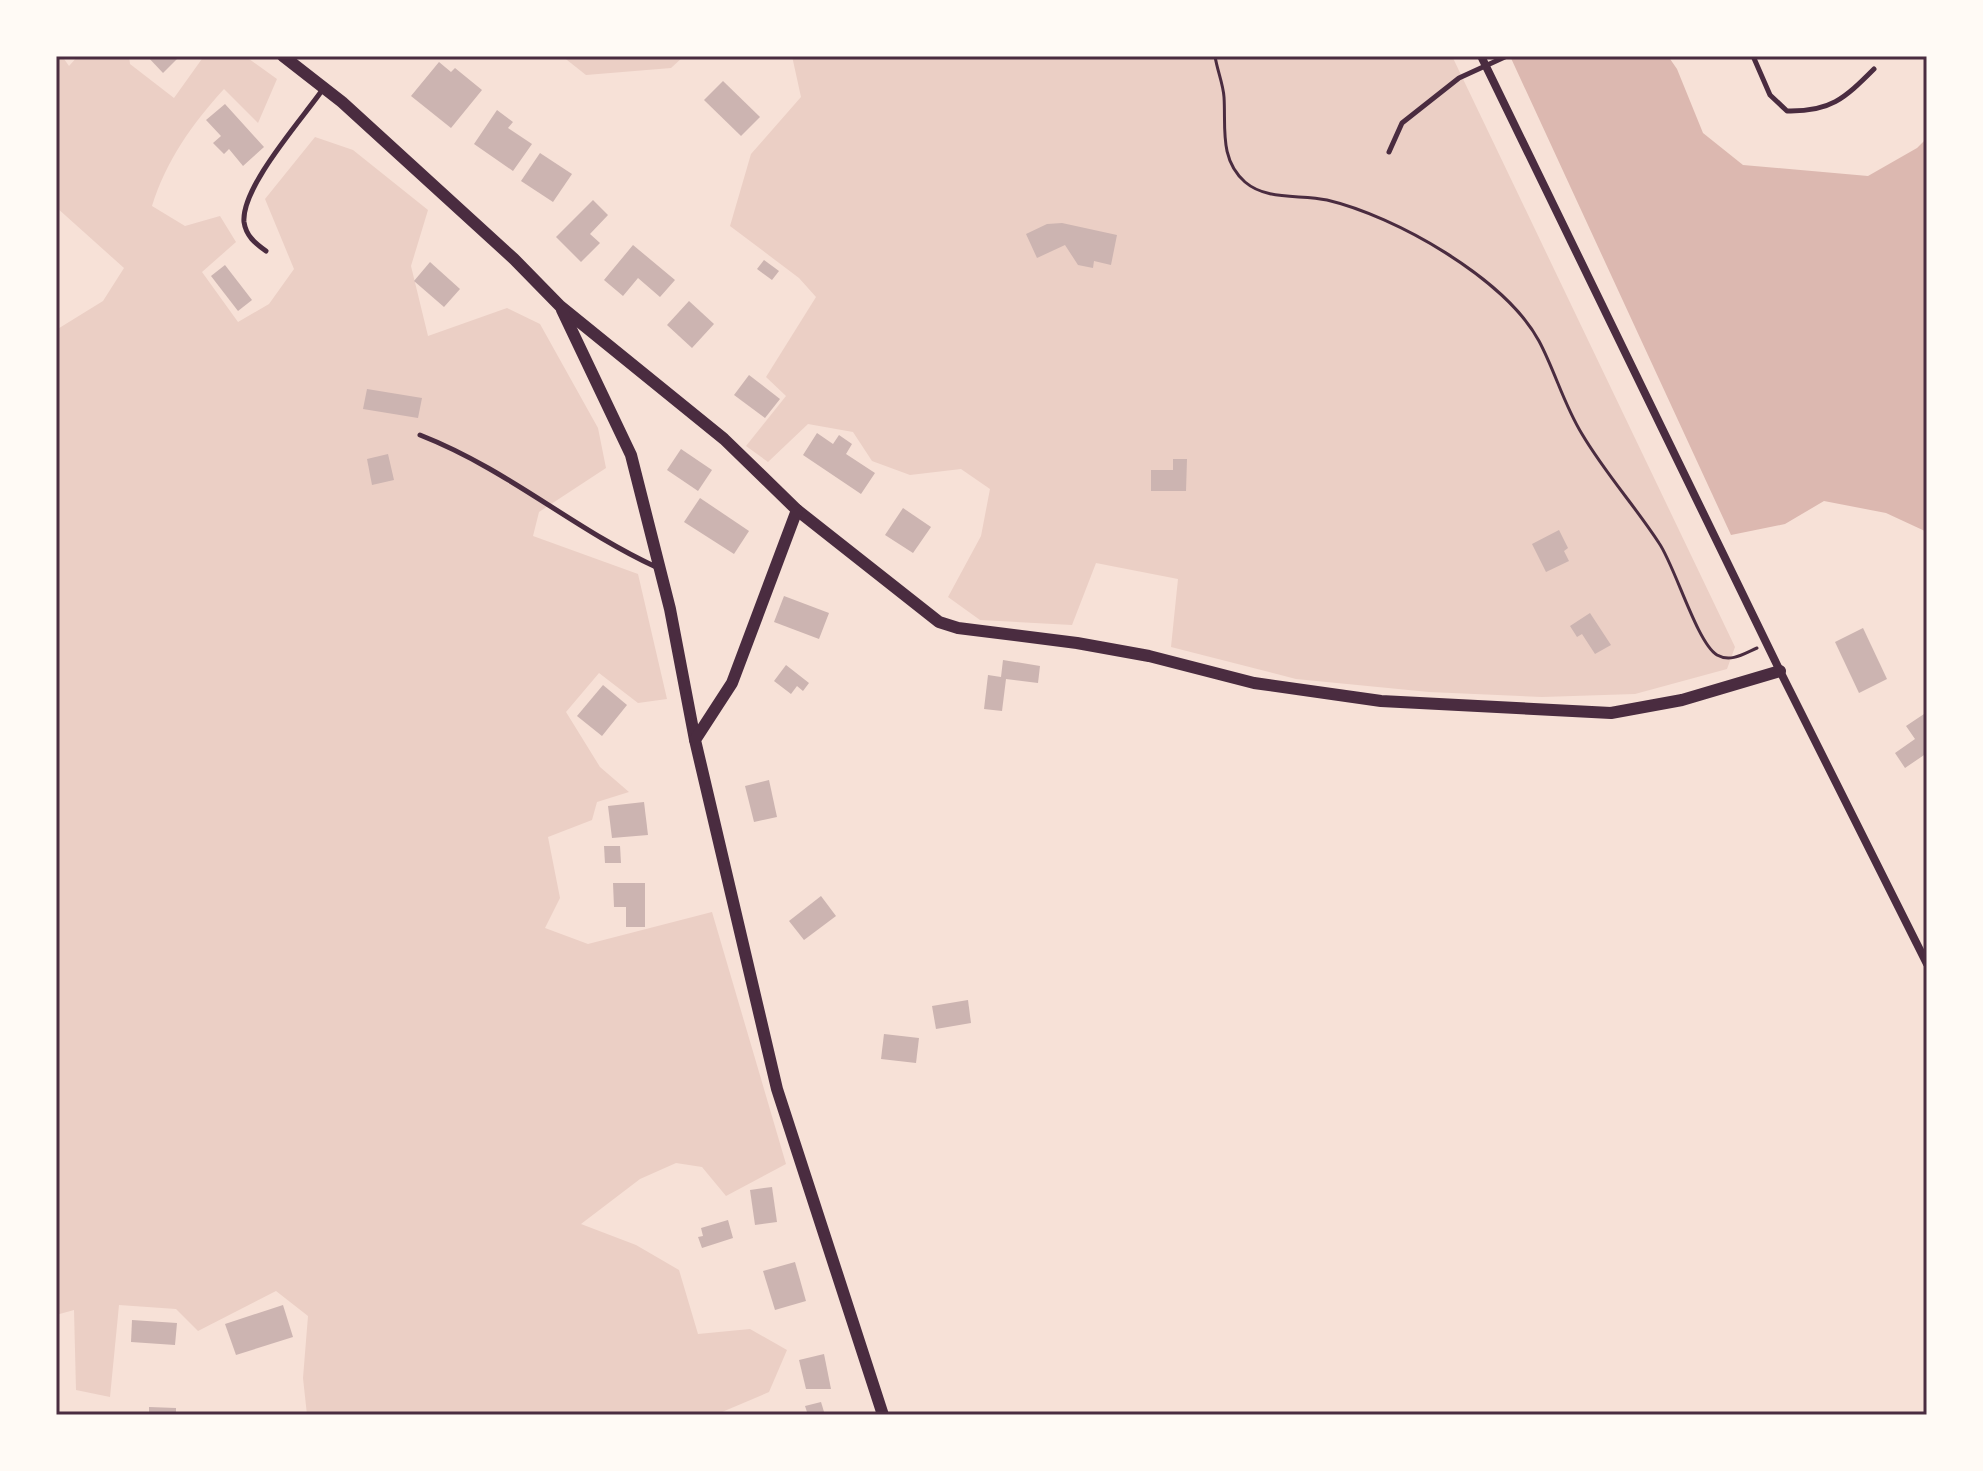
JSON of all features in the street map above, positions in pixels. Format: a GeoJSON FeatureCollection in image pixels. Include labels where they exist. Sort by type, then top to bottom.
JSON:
{"type":"FeatureCollection","features":[{"type":"Feature","properties":{"kind":"street"},"geometry":{"type":"LineString","coordinates":[[283,56],[324,88],[514,259],[560,306],[724,439],[797,510],[939,622],[958,628],[1149,656],[1254,683],[1381,701],[1611,713],[1682,700],[1780,671]]}},
{"type":"Feature","properties":{"kind":"street"},"geometry":{"type":"LineString","coordinates":[[1481,56],[1767,645],[1927,964]]}},
{"type":"Feature","properties":{"kind":"street"},"geometry":{"type":"LineString","coordinates":[[560,306],[631,455],[660,570],[695,740],[777,1089],[883,1415]]}},
{"type":"Feature","properties":{"kind":"street"},"geometry":{"type":"LineString","coordinates":[[695,740],[732,683],[797,510]]}},
{"type":"Feature","properties":{"kind":"lane"},"geometry":{"type":"LineString","coordinates":[[1389,152],[1402,123],[1459,78],[1507,56]]}},
{"type":"Feature","properties":{"kind":"lane"},"geometry":{"type":"LineString","coordinates":[[1753,56],[1770,95],[1787,111],[1816,112],[1851,92],[1874,69]]}},
{"type":"Feature","properties":{"kind":"lane"},"geometry":{"type":"LineString","coordinates":[[266,251],[250,239],[244,221],[251,191],[324,88]]}},
{"type":"Feature","properties":{"kind":"lane"},"geometry":{"type":"LineString","coordinates":[[420,435],[483,463],[542,497],[601,539],[660,570]]}},
{"type":"Feature","properties":{"kind":"path"},"geometry":{"type":"LineString","coordinates":[[1215,56],[1224,95],[1223,140],[1231,162],[1244,181],[1263,192],[1325,200],[1398,226],[1495,288],[1520,312],[1540,341],[1581,433],[1623,498],[1660,543],[1701,632],[1716,654],[1732,659],[1767,645]]}},
{"type":"Feature","properties":{"kind":"shaded area"},"geometry":{"type":"Polygon","coordinates":[[[56,56],[62,56],[69,66],[78,56],[129,56],[130,64],[174,98],[204,56],[245,56],[277,79],[258,123],[224,89],[181,144],[152,206],[185,226],[220,216],[236,242],[202,272],[238,322],[269,304],[294,269],[265,199],[315,137],[353,150],[428,210],[411,266],[428,336],[507,308],[540,324],[598,428],[606,468],[539,512],[533,536],[638,574],[667,699],[638,703],[599,673],[566,712],[600,767],[629,792],[597,802],[592,820],[548,837],[560,898],[545,928],[588,944],[712,912],[786,1164],[726,1196],[702,1167],[676,1163],[640,1179],[581,1224],[636,1245],[679,1270],[698,1334],[750,1329],[787,1350],[769,1392],[715,1415],[307,1415],[303,1378],[308,1316],[276,1291],[198,1331],[176,1309],[119,1305],[110,1397],[76,1390],[74,1310],[56,1315],[56,330],[103,301],[124,268],[56,207],[56,56]]]}},
{"type":"Feature","properties":{"kind":"shaded area"},"geometry":{"type":"Polygon","coordinates":[[[562,56],[684,56],[671,68],[586,75],[562,56]]]}},
{"type":"Feature","properties":{"kind":"shaded area"},"geometry":{"type":"Polygon","coordinates":[[[792,56],[1452,56],[1735,647],[1727,669],[1635,694],[1542,697],[1429,692],[1296,679],[1171,647],[1178,579],[1096,563],[1072,625],[980,620],[948,597],[981,536],[990,489],[961,469],[910,475],[872,461],[853,432],[808,424],[768,462],[746,446],[786,396],[766,377],[816,297],[799,278],[730,226],[751,154],[801,97],[792,56]]]}},
{"type":"Feature","properties":{"kind":"shaded area"},"geometry":{"type":"Polygon","coordinates":[[[1510,56],[1668,56],[1677,69],[1703,133],[1743,165],[1868,176],[1917,148],[1927,138],[1927,532],[1886,513],[1824,501],[1785,524],[1731,535],[1510,56]]]}},
{"type":"Feature","properties":{"kind":"building"},"geometry":{"type":"Polygon","coordinates":[[[147,56],[180,56],[163,73],[147,56]]]}},
{"type":"Feature","properties":{"kind":"building"},"geometry":{"type":"Polygon","coordinates":[[[439,62],[451,72],[455,68],[482,90],[451,128],[411,96],[439,62]]]}},
{"type":"Feature","properties":{"kind":"building"},"geometry":{"type":"Polygon","coordinates":[[[723,81],[760,117],[741,136],[704,100],[723,81]]]}},
{"type":"Feature","properties":{"kind":"building"},"geometry":{"type":"Polygon","coordinates":[[[225,104],[264,147],[243,166],[229,149],[224,154],[213,143],[221,136],[206,120],[225,104]]]}},
{"type":"Feature","properties":{"kind":"building"},"geometry":{"type":"Polygon","coordinates":[[[497,110],[513,122],[508,128],[532,144],[513,171],[474,144],[497,110]]]}},
{"type":"Feature","properties":{"kind":"building"},"geometry":{"type":"Polygon","coordinates":[[[540,153],[572,174],[553,202],[521,181],[540,153]]]}},
{"type":"Feature","properties":{"kind":"building"},"geometry":{"type":"Polygon","coordinates":[[[593,200],[608,215],[590,234],[600,243],[581,262],[556,237],[593,200]]]}},
{"type":"Feature","properties":{"kind":"building"},"geometry":{"type":"Polygon","coordinates":[[[1062,223],[1117,235],[1111,265],[1094,261],[1093,268],[1078,265],[1065,245],[1037,258],[1026,234],[1047,224],[1062,223]]]}},
{"type":"Feature","properties":{"kind":"building"},"geometry":{"type":"Polygon","coordinates":[[[633,245],[675,280],[660,297],[638,278],[623,296],[604,280],[633,245]]]}},
{"type":"Feature","properties":{"kind":"building"},"geometry":{"type":"Polygon","coordinates":[[[764,260],[779,271],[772,280],[757,269],[764,260]]]}},
{"type":"Feature","properties":{"kind":"building"},"geometry":{"type":"Polygon","coordinates":[[[430,262],[460,289],[444,307],[414,281],[430,262]]]}},
{"type":"Feature","properties":{"kind":"building"},"geometry":{"type":"Polygon","coordinates":[[[225,265],[252,300],[238,311],[211,276],[225,265]]]}},
{"type":"Feature","properties":{"kind":"building"},"geometry":{"type":"Polygon","coordinates":[[[689,301],[714,324],[692,348],[667,325],[689,301]]]}},
{"type":"Feature","properties":{"kind":"building"},"geometry":{"type":"Polygon","coordinates":[[[749,375],[780,399],[765,418],[734,395],[749,375]]]}},
{"type":"Feature","properties":{"kind":"building"},"geometry":{"type":"Polygon","coordinates":[[[367,389],[422,398],[418,418],[363,409],[367,389]]]}},
{"type":"Feature","properties":{"kind":"building"},"geometry":{"type":"Polygon","coordinates":[[[817,433],[833,444],[839,435],[852,444],[846,454],[875,473],[861,494],[803,455],[817,433]]]}},
{"type":"Feature","properties":{"kind":"building"},"geometry":{"type":"Polygon","coordinates":[[[681,449],[712,470],[698,491],[667,470],[681,449]]]}},
{"type":"Feature","properties":{"kind":"building"},"geometry":{"type":"Polygon","coordinates":[[[388,454],[394,480],[372,485],[367,459],[388,454]]]}},
{"type":"Feature","properties":{"kind":"building"},"geometry":{"type":"Polygon","coordinates":[[[1173,459],[1187,459],[1186,491],[1151,491],[1151,470],[1173,470],[1173,459]]]}},
{"type":"Feature","properties":{"kind":"building"},"geometry":{"type":"Polygon","coordinates":[[[700,498],[749,531],[734,554],[684,522],[700,498]]]}},
{"type":"Feature","properties":{"kind":"building"},"geometry":{"type":"Polygon","coordinates":[[[903,508],[931,527],[913,553],[885,535],[903,508]]]}},
{"type":"Feature","properties":{"kind":"building"},"geometry":{"type":"Polygon","coordinates":[[[1559,530],[1568,548],[1564,551],[1569,561],[1546,572],[1532,544],[1559,530]]]}},
{"type":"Feature","properties":{"kind":"building"},"geometry":{"type":"Polygon","coordinates":[[[784,596],[829,613],[819,639],[774,622],[784,596]]]}},
{"type":"Feature","properties":{"kind":"building"},"geometry":{"type":"Polygon","coordinates":[[[1590,613],[1611,645],[1595,654],[1582,634],[1577,637],[1570,626],[1590,613]]]}},
{"type":"Feature","properties":{"kind":"building"},"geometry":{"type":"Polygon","coordinates":[[[1863,628],[1887,679],[1859,693],[1835,642],[1863,628]]]}},
{"type":"Feature","properties":{"kind":"building"},"geometry":{"type":"Polygon","coordinates":[[[1003,660],[1040,666],[1038,683],[1006,679],[1002,711],[984,709],[988,675],[1001,677],[1003,660]]]}},
{"type":"Feature","properties":{"kind":"building"},"geometry":{"type":"Polygon","coordinates":[[[786,665],[809,683],[803,691],[797,686],[791,694],[774,681],[786,665]]]}},
{"type":"Feature","properties":{"kind":"building"},"geometry":{"type":"Polygon","coordinates":[[[603,685],[627,705],[602,736],[577,716],[603,685]]]}},
{"type":"Feature","properties":{"kind":"building"},"geometry":{"type":"Polygon","coordinates":[[[1927,712],[1927,753],[1905,768],[1895,753],[1915,739],[1906,726],[1927,712]]]}},
{"type":"Feature","properties":{"kind":"building"},"geometry":{"type":"Polygon","coordinates":[[[769,780],[777,817],[754,822],[745,786],[769,780]]]}},
{"type":"Feature","properties":{"kind":"building"},"geometry":{"type":"Polygon","coordinates":[[[644,802],[648,835],[612,838],[608,806],[644,802]]]}},
{"type":"Feature","properties":{"kind":"building"},"geometry":{"type":"Polygon","coordinates":[[[604,846],[620,846],[621,863],[605,863],[604,846]]]}},
{"type":"Feature","properties":{"kind":"building"},"geometry":{"type":"Polygon","coordinates":[[[613,883],[645,883],[645,927],[626,927],[626,907],[614,907],[613,883]]]}},
{"type":"Feature","properties":{"kind":"building"},"geometry":{"type":"Polygon","coordinates":[[[821,896],[836,916],[804,940],[789,921],[821,896]]]}},
{"type":"Feature","properties":{"kind":"building"},"geometry":{"type":"Polygon","coordinates":[[[968,1000],[971,1023],[936,1029],[932,1006],[968,1000]]]}},
{"type":"Feature","properties":{"kind":"building"},"geometry":{"type":"Polygon","coordinates":[[[884,1034],[919,1038],[916,1063],[881,1059],[884,1034]]]}},
{"type":"Feature","properties":{"kind":"building"},"geometry":{"type":"Polygon","coordinates":[[[772,1187],[777,1222],[755,1225],[750,1190],[772,1187]]]}},
{"type":"Feature","properties":{"kind":"building"},"geometry":{"type":"Polygon","coordinates":[[[728,1220],[733,1238],[702,1248],[698,1237],[703,1236],[701,1228],[728,1220]]]}},
{"type":"Feature","properties":{"kind":"building"},"geometry":{"type":"Polygon","coordinates":[[[795,1262],[806,1301],[775,1310],[763,1271],[795,1262]]]}},
{"type":"Feature","properties":{"kind":"building"},"geometry":{"type":"Polygon","coordinates":[[[283,1305],[293,1337],[236,1355],[225,1324],[283,1305]]]}},
{"type":"Feature","properties":{"kind":"building"},"geometry":{"type":"Polygon","coordinates":[[[132,1320],[177,1323],[175,1345],[131,1342],[132,1320]]]}},
{"type":"Feature","properties":{"kind":"building"},"geometry":{"type":"Polygon","coordinates":[[[824,1354],[831,1389],[806,1389],[799,1360],[824,1354]]]}},
{"type":"Feature","properties":{"kind":"building"},"geometry":{"type":"Polygon","coordinates":[[[821,1402],[825,1415],[808,1415],[805,1406],[821,1402]]]}},
{"type":"Feature","properties":{"kind":"building"},"geometry":{"type":"Polygon","coordinates":[[[149,1407],[176,1408],[176,1415],[149,1415],[149,1407]]]}}]}
